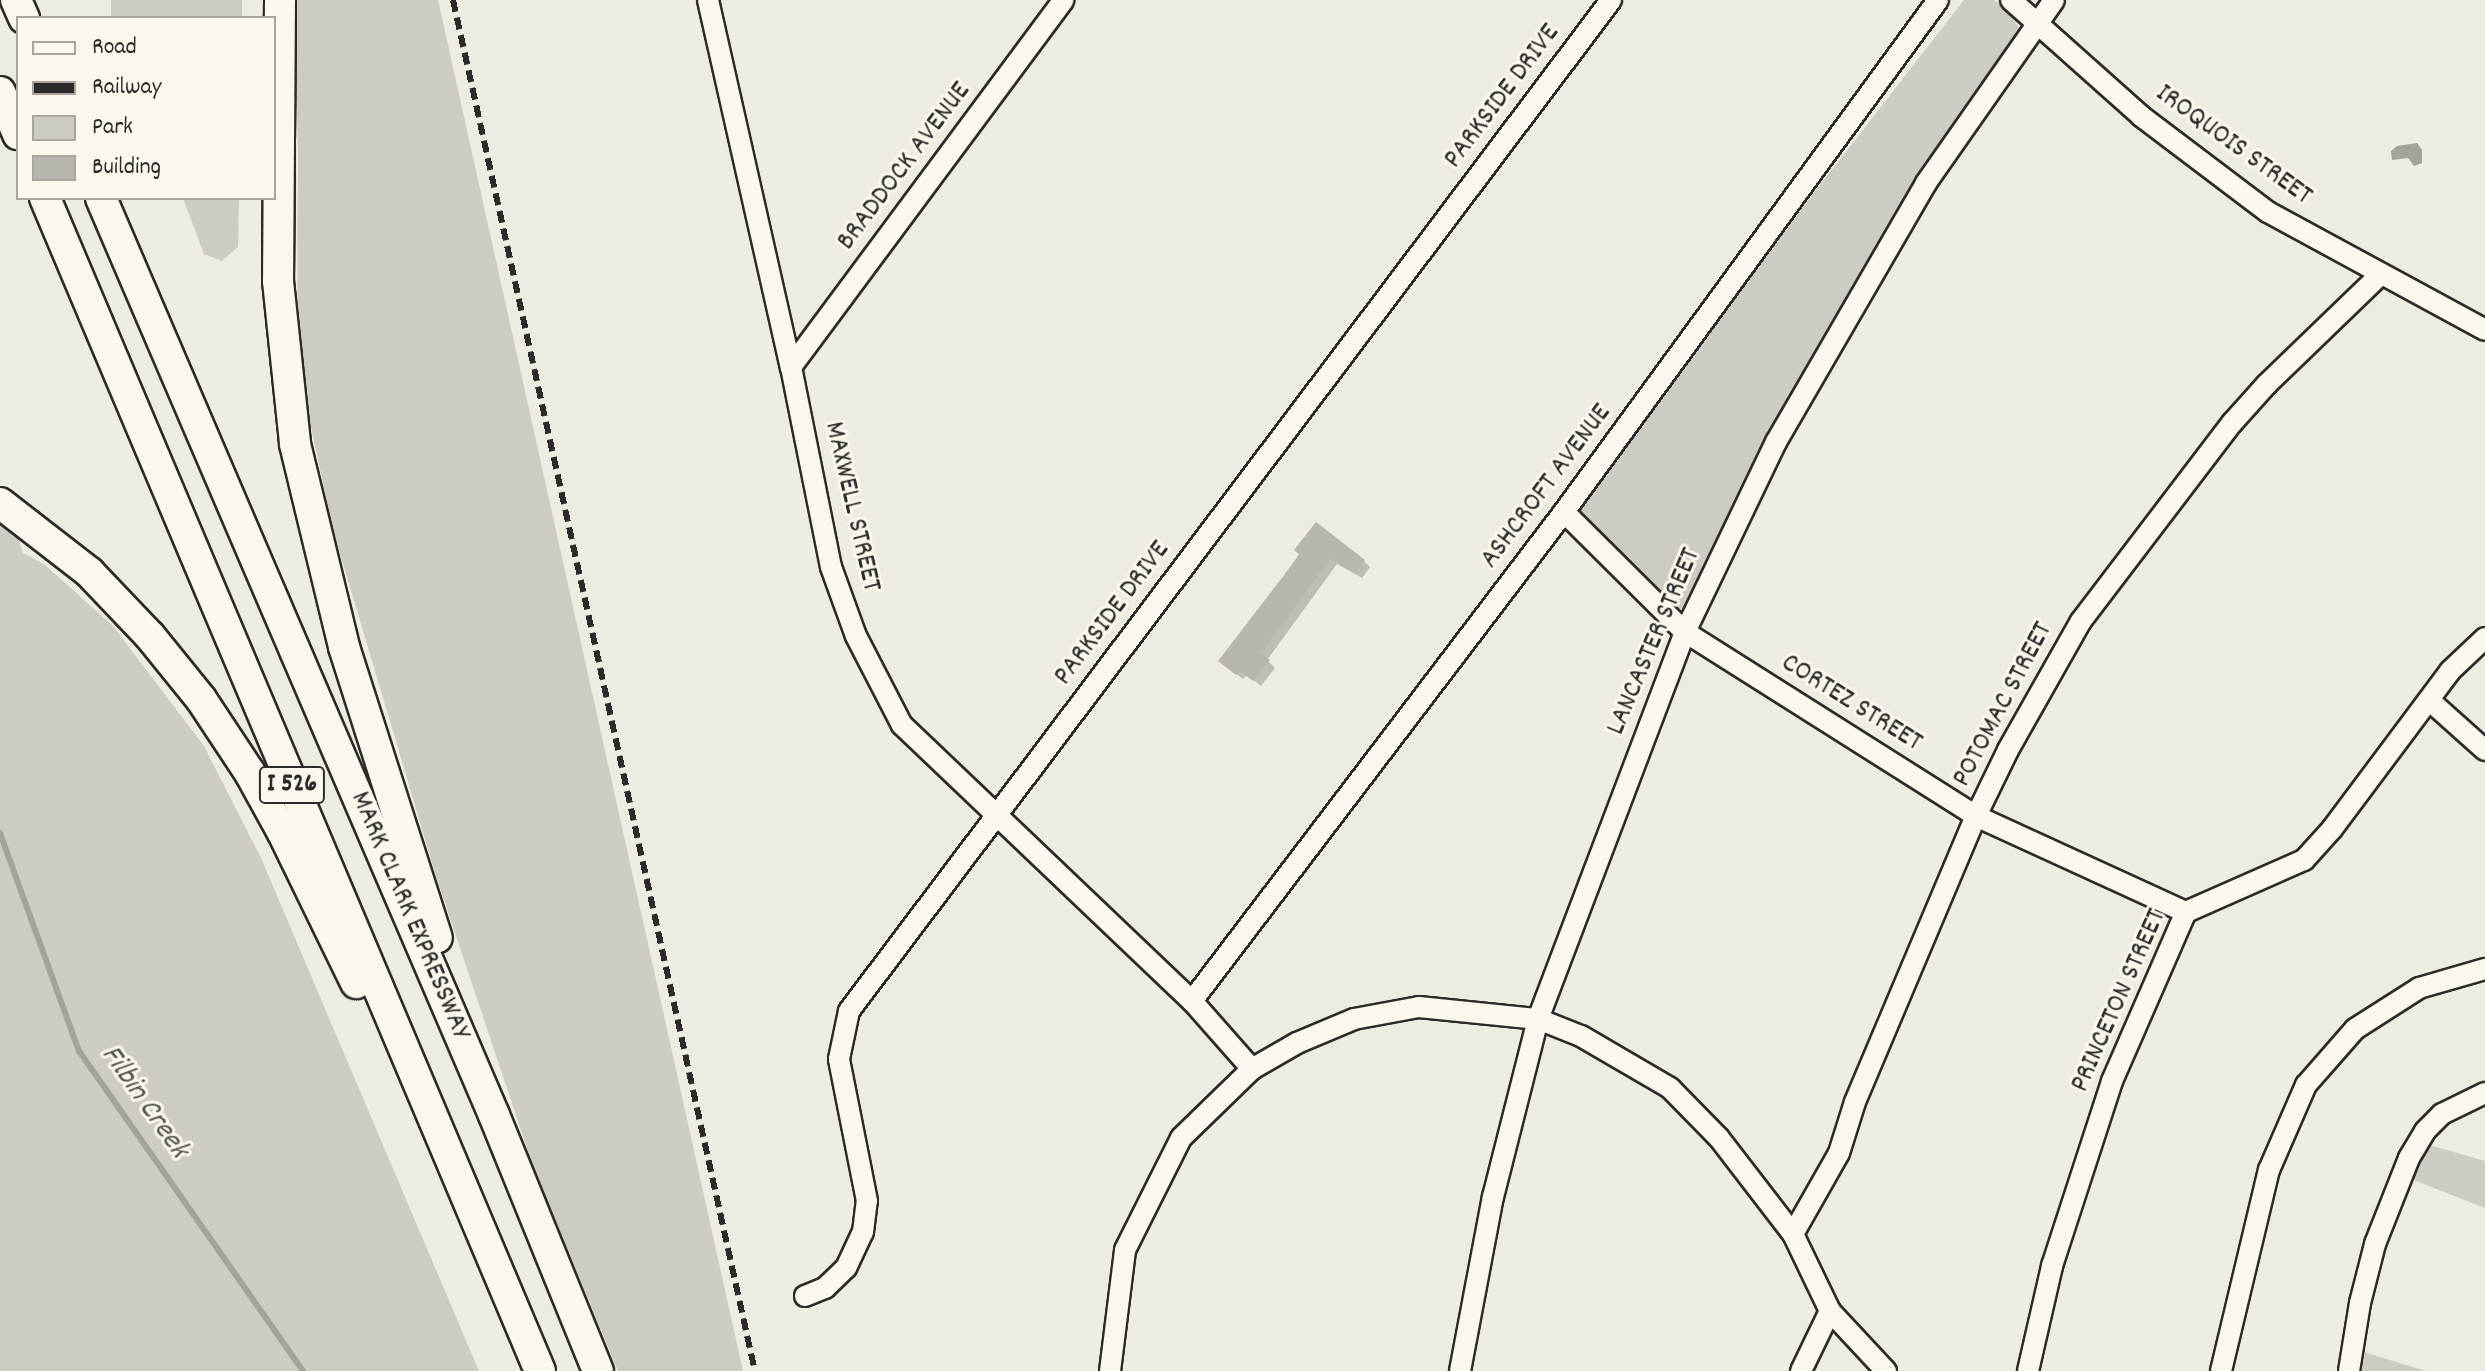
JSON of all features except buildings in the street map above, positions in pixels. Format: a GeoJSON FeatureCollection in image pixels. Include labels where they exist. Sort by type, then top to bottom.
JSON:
{"type":"FeatureCollection","features":[{"type":"Feature","properties":{"kind":"highway"},"geometry":{"type":"LineString","coordinates":[[280,0],[278,281],[287,399],[295,444],[344,647],[494,1115]]}},
{"type":"Feature","properties":{"kind":"highway"},"geometry":{"type":"LineString","coordinates":[[0,92],[16,129]]}},
{"type":"Feature","properties":{"kind":"highway","name":"MARK CLARK EXPRESSWAY"},"geometry":{"type":"LineString","coordinates":[[46,200],[540,1371]]}},
{"type":"Feature","properties":{"kind":"highway","name":"MARK CLARK EXPRESSWAY"},"geometry":{"type":"LineString","coordinates":[[102,200],[494,1115],[598,1371]]}},
{"type":"Feature","properties":{"kind":"highway"},"geometry":{"type":"LineString","coordinates":[[0,503],[89,572],[118,601],[174,664],[228,738],[283,833],[469,1204]]}},
{"type":"Feature","properties":{"kind":"street","name":"MAXWELL STREET"},"geometry":{"type":"LineString","coordinates":[[708,0],[791,367],[831,567],[856,636],[902,725],[1192,1001],[1252,1069]]}},
{"type":"Feature","properties":{"kind":"street","name":"BRADDOCK AVENUE"},"geometry":{"type":"LineString","coordinates":[[791,367],[1064,0]]}},
{"type":"Feature","properties":{"kind":"street","name":"PARKSIDE DRIVE"},"geometry":{"type":"LineString","coordinates":[[805,1296],[825,1288],[846,1268],[863,1232],[867,1201],[839,1059],[849,1011],[1611,0]]}},
{"type":"Feature","properties":{"kind":"street","name":"ASHCROFT AVENUE"},"geometry":{"type":"LineString","coordinates":[[1192,1001],[1564,512],[1938,0]]}},
{"type":"Feature","properties":{"kind":"street","name":"IROQUOIS STREET"},"geometry":{"type":"LineString","coordinates":[[2011,0],[2141,116],[2268,212],[2485,330]]}},
{"type":"Feature","properties":{"kind":"street","name":"LANCASTER STREET"},"geometry":{"type":"LineString","coordinates":[[1460,1371],[1493,1197],[1538,1019],[1685,632],[1784,428],[1926,183],[2054,0]]}},
{"type":"Feature","properties":{"kind":"street","name":"POTOMAC STREET"},"geometry":{"type":"LineString","coordinates":[[1793,1234],[1839,1153],[1855,1102],[1976,816],[2008,750],[2081,621],[2151,526],[2267,384],[2380,275]]}},
{"type":"Feature","properties":{"kind":"street","name":"CORTEZ STREET"},"geometry":{"type":"LineString","coordinates":[[1564,512],[1685,632],[1976,816],[2186,912]]}},
{"type":"Feature","properties":{"kind":"street","name":"PRINCETON STREET"},"geometry":{"type":"LineString","coordinates":[[2028,1371],[2052,1266],[2112,1081],[2186,912],[2304,860],[2332,829],[2450,671],[2485,638]]}},
{"type":"Feature","properties":{"kind":"street"},"geometry":{"type":"LineString","coordinates":[[2429,700],[2485,750]]}},
{"type":"Feature","properties":{"kind":"street"},"geometry":{"type":"LineString","coordinates":[[2221,1371],[2269,1170],[2306,1085],[2355,1029],[2419,988],[2485,969]]}},
{"type":"Feature","properties":{"kind":"street"},"geometry":{"type":"LineString","coordinates":[[1110,1371],[1125,1250],[1181,1138],[1252,1069],[1297,1043],[1354,1019],[1419,1007],[1538,1019],[1581,1036],[1670,1088],[1719,1138],[1793,1234],[1830,1311],[1886,1371]]}},
{"type":"Feature","properties":{"kind":"street"},"geometry":{"type":"LineString","coordinates":[[2349,1371],[2360,1303],[2375,1244],[2409,1158],[2425,1131],[2442,1114],[2485,1093]]}},
{"type":"Feature","properties":{"kind":"street"},"geometry":{"type":"LineString","coordinates":[[1801,1371],[1830,1311]]}},
{"type":"Feature","properties":{"kind":"green space"},"geometry":{"type":"Polygon","coordinates":[[[111,0],[242,0],[242,16],[111,16],[111,0]]]}},
{"type":"Feature","properties":{"kind":"green space"},"geometry":{"type":"Polygon","coordinates":[[[294,0],[438,0],[743,1371],[618,1371],[532,1163],[437,879],[333,530],[297,361],[298,153],[294,0]]]}},
{"type":"Feature","properties":{"kind":"green space"},"geometry":{"type":"Polygon","coordinates":[[[1964,0],[1994,0],[2007,10],[2020,29],[1825,332],[1746,477],[1684,609],[1675,607],[1594,535],[1579,510],[1581,504],[1807,202],[1964,0]]]}},
{"type":"Feature","properties":{"kind":"green space"},"geometry":{"type":"Polygon","coordinates":[[[184,200],[239,200],[238,247],[222,261],[204,254],[184,200]]]}},
{"type":"Feature","properties":{"kind":"green space"},"geometry":{"type":"Polygon","coordinates":[[[0,486],[23,553],[44,564],[113,626],[204,746],[261,858],[479,1371],[0,1371],[0,486]]]}},
{"type":"Feature","properties":{"kind":"green space"},"geometry":{"type":"Polygon","coordinates":[[[2426,1144],[2485,1161],[2485,1208],[2406,1177],[2426,1144]]]}},
{"type":"Feature","properties":{"kind":"green space"},"geometry":{"type":"Polygon","coordinates":[[[2357,1350],[2426,1371],[2356,1371],[2357,1350]]]}},
{"type":"Feature","properties":{"kind":"shaded area"},"geometry":{"type":"Polygon","coordinates":[[[2417,143],[2422,150],[2422,163],[2414,166],[2408,158],[2392,160],[2391,151],[2397,146],[2417,143]]]}},
{"type":"Feature","properties":{"kind":"waterway","name":"Filbin Creek"},"geometry":{"type":"LineString","coordinates":[[0,833],[79,1051],[303,1371]]}},
{"type":"Feature","properties":{"kind":"railway"},"geometry":{"type":"LineString","coordinates":[[453,0],[755,1371]]}}]}
